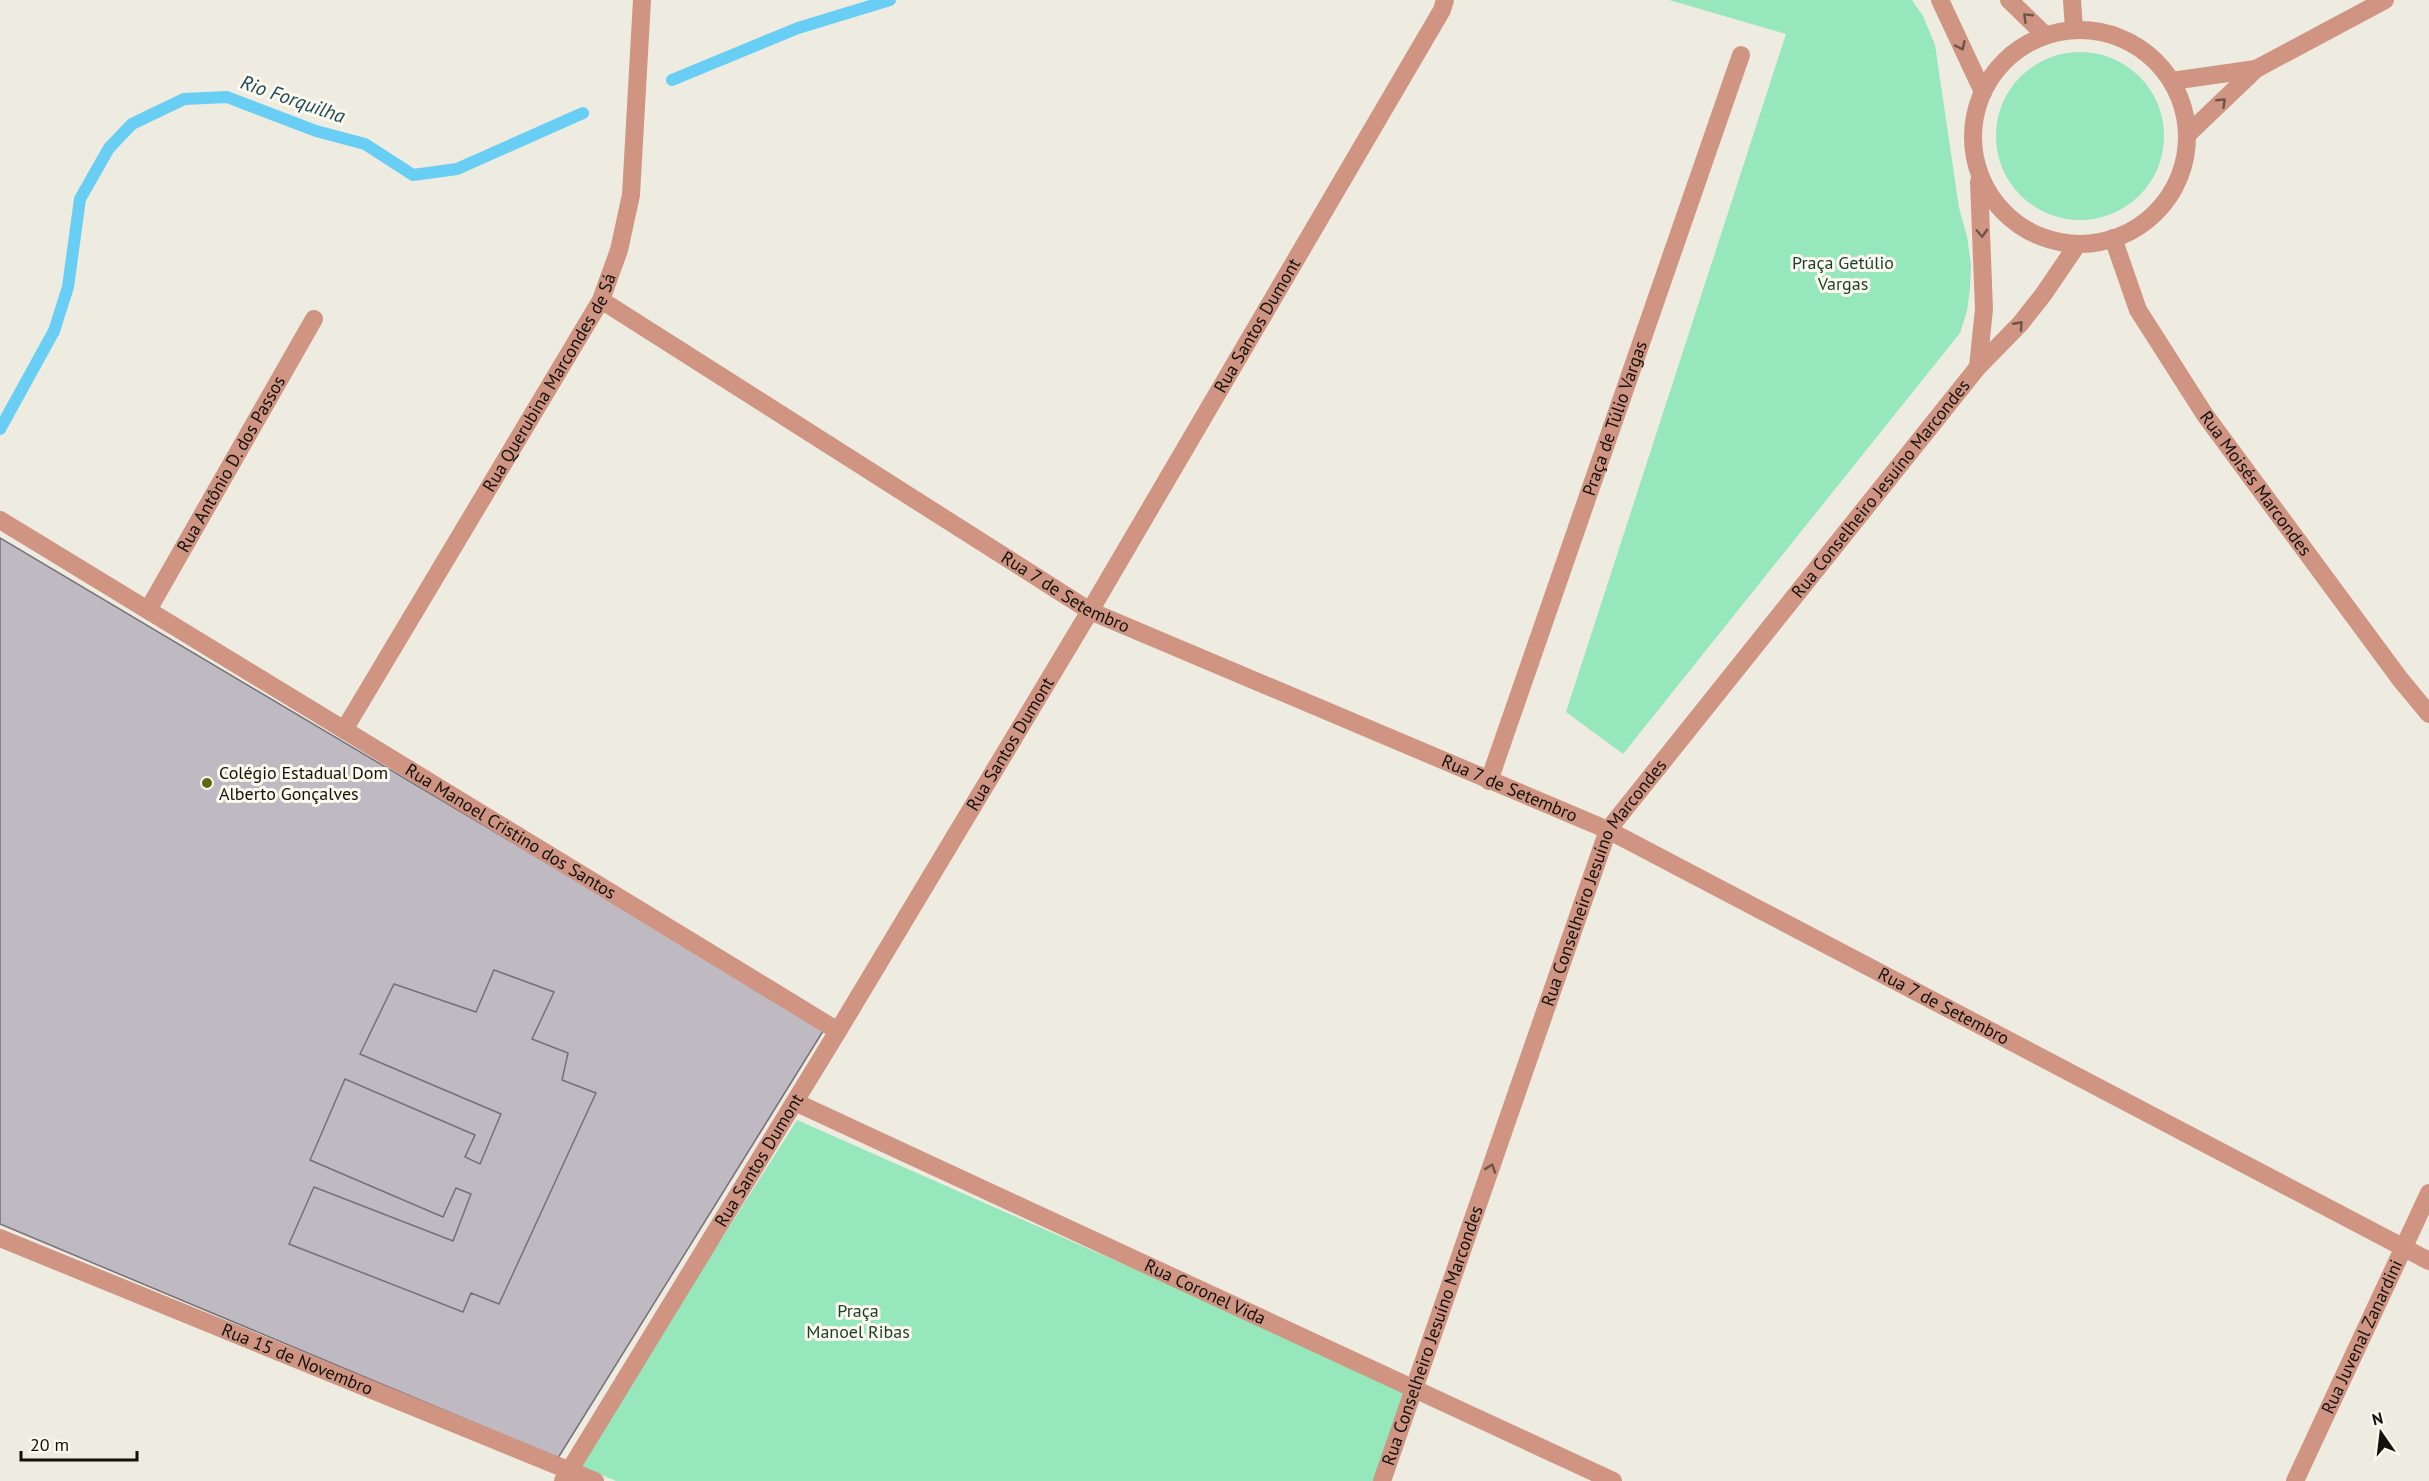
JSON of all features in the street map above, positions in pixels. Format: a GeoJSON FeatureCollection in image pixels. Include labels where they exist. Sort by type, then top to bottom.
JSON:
{"type":"FeatureCollection","features":[{"type":"Feature","properties":{"kind":"street","name":"Rua Querubina Marcondes de Sá"},"geometry":{"type":"LineString","coordinates":[[344,730],[601,300],[619,250],[631,195],[642,0]]}},
{"type":"Feature","properties":{"kind":"street","name":"Rua Santos Dumont"},"geometry":{"type":"LineString","coordinates":[[567,1476],[1090,611],[1436,21],[1445,0]]}},
{"type":"Feature","properties":{"kind":"street"},"geometry":{"type":"LineString","coordinates":[[1940,0],[1983,92]]}},
{"type":"Feature","properties":{"kind":"street"},"geometry":{"type":"LineString","coordinates":[[2009,0],[2045,35]]}},
{"type":"Feature","properties":{"kind":"street"},"geometry":{"type":"LineString","coordinates":[[2072,0],[2074,30]]}},
{"type":"Feature","properties":{"kind":"street"},"geometry":{"type":"LineString","coordinates":[[2187,135],[2256,69],[2385,0]]}},
{"type":"Feature","properties":{"kind":"street"},"geometry":{"type":"LineString","coordinates":[[2074,30],[2103,32],[2130,42],[2154,59],[2172,81],[2183,108],[2187,135],[2184,161],[2174,187],[2164,202],[2138,227],[2113,238],[2077,244],[2033,233],[2010,218],[1992,198],[1979,174],[1972,148],[1974,119],[1983,92],[1998,67],[2020,48],[2045,35],[2074,30]]}},
{"type":"Feature","properties":{"kind":"street","name":"Praça de Túlio Vargas"},"geometry":{"type":"LineString","coordinates":[[1489,781],[1741,55]]}},
{"type":"Feature","properties":{"kind":"street"},"geometry":{"type":"LineString","coordinates":[[2172,81],[2256,69]]}},
{"type":"Feature","properties":{"kind":"street","name":"Rua Conselheiro Jesuíno Marcondes"},"geometry":{"type":"LineString","coordinates":[[1978,367],[1984,291],[1979,174]]}},
{"type":"Feature","properties":{"kind":"street","name":"Rua Moisés Marcondes"},"geometry":{"type":"LineString","coordinates":[[2113,238],[2138,310],[2205,415],[2400,679],[2429,714]]}},
{"type":"Feature","properties":{"kind":"street","name":"Rua Conselheiro Jesuíno Marcondes"},"geometry":{"type":"LineString","coordinates":[[1382,1481],[1608,830],[1978,367],[2020,324],[2043,295],[2077,244]]}},
{"type":"Feature","properties":{"kind":"street","name":"Rua 7 de Setembro"},"geometry":{"type":"LineString","coordinates":[[601,300],[1090,611],[1608,830],[2429,1261]]}},
{"type":"Feature","properties":{"kind":"street","name":"Rua Antônio D. dos Passos"},"geometry":{"type":"LineString","coordinates":[[148,610],[314,319]]}},
{"type":"Feature","properties":{"kind":"street","name":"Rua Manoel Cristino dos Santos"},"geometry":{"type":"LineString","coordinates":[[0,519],[838,1031]]}},
{"type":"Feature","properties":{"kind":"street","name":"Rua Coronel Vida"},"geometry":{"type":"LineString","coordinates":[[795,1102],[1613,1481]]}},
{"type":"Feature","properties":{"kind":"street","name":"Rua Juvenal Zanardini"},"geometry":{"type":"LineString","coordinates":[[2295,1481],[2429,1193]]}},
{"type":"Feature","properties":{"kind":"street","name":"Rua 15 de Novembro"},"geometry":{"type":"LineString","coordinates":[[0,1238],[567,1476],[595,1481]]}},
{"type":"Feature","properties":{"kind":"green space","name":"Praça Getúlio Vargas"},"geometry":{"type":"Polygon","coordinates":[[[1669,0],[1912,0],[1923,16],[1935,45],[1959,208],[1967,236],[1971,266],[1970,288],[1967,311],[1960,333],[1623,754],[1566,712],[1786,34],[1669,0]]]}},
{"type":"Feature","properties":{"kind":"green space"},"geometry":{"type":"Polygon","coordinates":[[[2080,52],[2112,59],[2139,77],[2157,104],[2164,136],[2157,168],[2139,195],[2112,213],[2080,220],[2048,213],[2021,195],[2003,168],[1996,136],[2003,104],[2021,77],[2048,59],[2080,52]]]}},
{"type":"Feature","properties":{"kind":"green space","name":"Praça Manoel Ribas"},"geometry":{"type":"Polygon","coordinates":[[[797,1120],[1408,1390],[1375,1481],[616,1481],[578,1465],[797,1120]]]}},
{"type":"Feature","properties":{"kind":"building","name":"Colégio Estadual Dom Alberto Gonçalves"},"geometry":{"type":"Polygon","coordinates":[[[0,538],[825,1028],[558,1458],[0,1224],[0,538]]]}},
{"type":"Feature","properties":{"kind":"building"},"geometry":{"type":"Polygon","coordinates":[[[494,970],[554,992],[532,1039],[568,1053],[562,1080],[596,1093],[499,1304],[471,1293],[463,1312],[289,1244],[314,1187],[453,1241],[471,1194],[456,1188],[443,1217],[310,1160],[345,1079],[475,1135],[465,1157],[480,1164],[501,1114],[360,1054],[394,984],[476,1012],[494,970]]]}},
{"type":"Feature","properties":{"kind":"waterway","name":"Rio Forquilha"},"geometry":{"type":"LineString","coordinates":[[672,80],[798,28],[890,0]]}},
{"type":"Feature","properties":{"kind":"waterway","name":"Rio Forquilha"},"geometry":{"type":"LineString","coordinates":[[0,429],[54,331],[68,287],[80,199],[109,148],[132,124],[184,99],[227,97],[316,131],[365,144],[413,175],[457,169],[583,113]]}},
{"type":"Feature","properties":{"kind":"place","name":"Colégio Estadual Dom Alberto Gonçalves"},"geometry":{"type":"Point","coordinates":[207,783]}}]}
